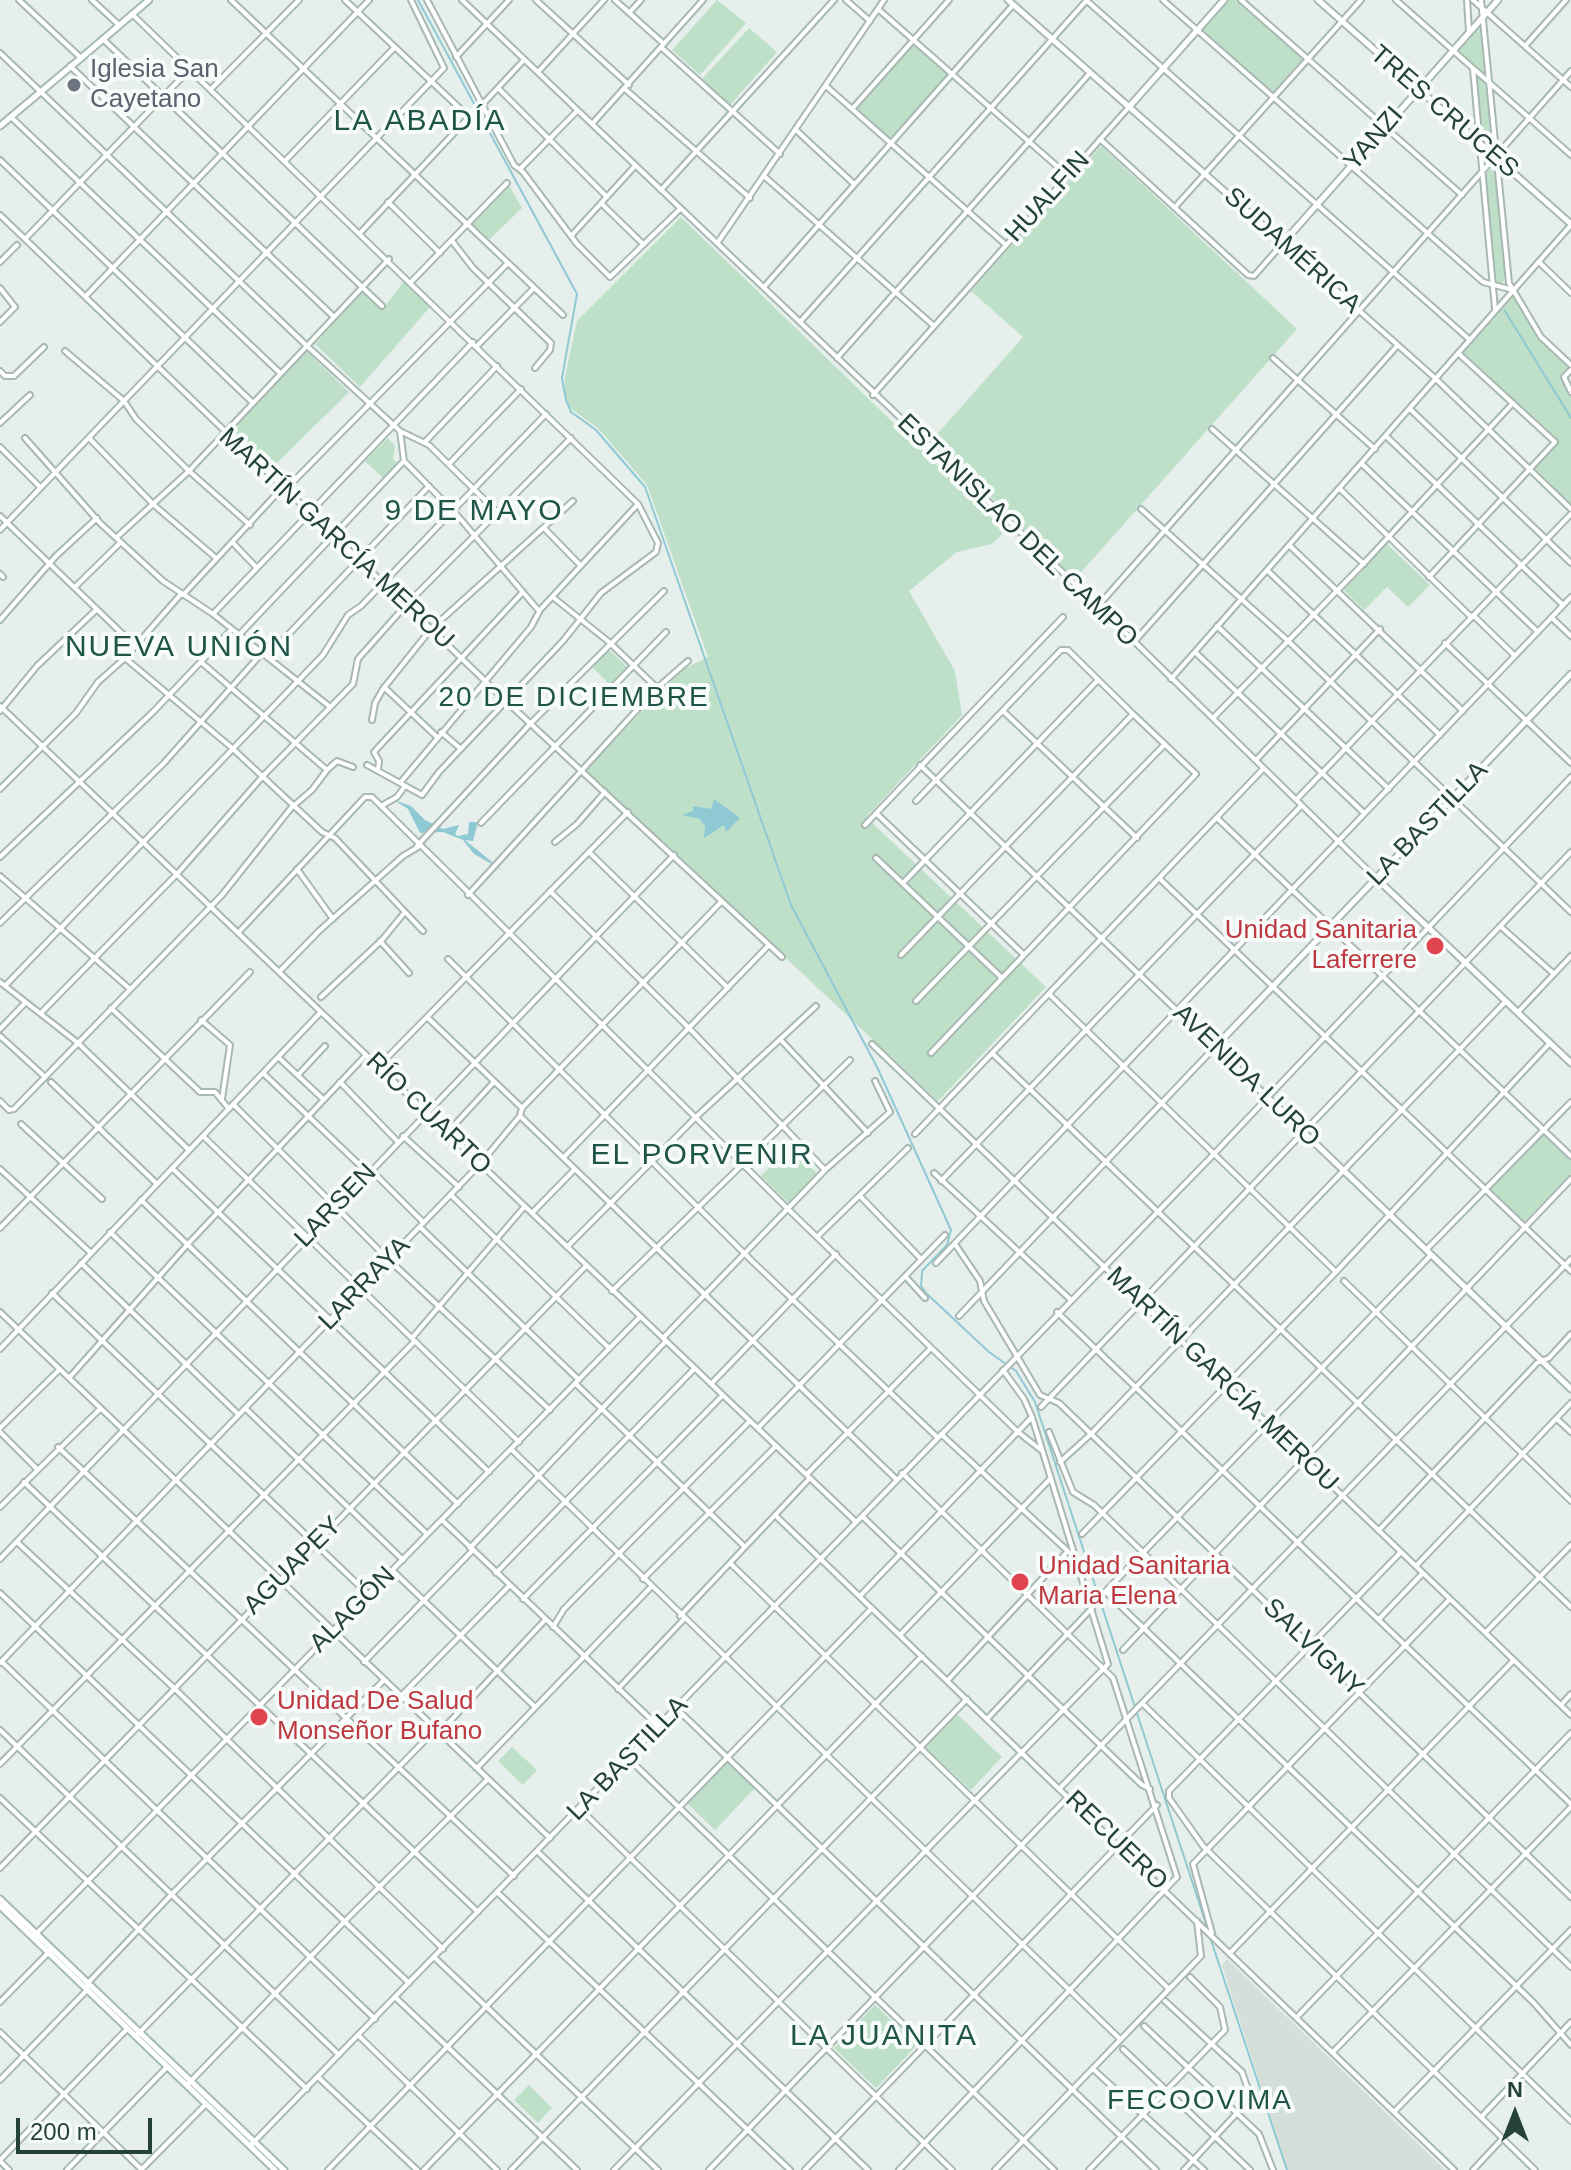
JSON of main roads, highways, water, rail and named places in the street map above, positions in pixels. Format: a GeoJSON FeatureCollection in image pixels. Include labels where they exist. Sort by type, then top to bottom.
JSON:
{"type":"FeatureCollection","features":[{"type":"Feature","properties":{"kind":"water"},"geometry":{"type":"Polygon","coordinates":[[[714,799],[740,818],[726,832],[724,825],[704,838],[705,827],[700,819],[682,815],[693,811],[693,806],[711,809],[714,799]]]}},
{"type":"Feature","properties":{"kind":"water"},"geometry":{"type":"Polygon","coordinates":[[[394,800],[411,806],[425,820],[443,829],[459,825],[455,834],[458,836],[468,834],[469,822],[478,822],[473,841],[465,840],[502,870],[474,854],[463,840],[443,832],[420,833],[408,809],[394,800]]]}},
{"type":"Feature","properties":{"kind":"waterway"},"geometry":{"type":"LineString","coordinates":[[418,0],[577,294],[562,378],[566,400],[571,412],[596,430],[645,487],[791,905],[878,1069],[951,1230],[947,1245],[922,1271]]}},
{"type":"Feature","properties":{"kind":"waterway"},"geometry":{"type":"LineString","coordinates":[[1505,311],[1571,418]]}},
{"type":"Feature","properties":{"kind":"waterway"},"geometry":{"type":"LineString","coordinates":[[922,1273],[921,1286],[927,1294],[989,1352],[1016,1371],[1035,1402],[1208,1930]]}},
{"type":"Feature","properties":{"kind":"waterway"},"geometry":{"type":"LineString","coordinates":[[1210,1937],[1287,2170]]}},
{"type":"Feature","properties":{"kind":"place","name":"Iglesia San Cayetano"},"geometry":{"type":"Point","coordinates":[74,85]}},
{"type":"Feature","properties":{"kind":"place","name":"Unidad Sanitaria Laferrere"},"geometry":{"type":"Point","coordinates":[1435,946]}},
{"type":"Feature","properties":{"kind":"place","name":"Unidad Sanitaria Maria Elena"},"geometry":{"type":"Point","coordinates":[1020,1582]}},
{"type":"Feature","properties":{"kind":"place","name":"Unidad De Salud Monseñor Bufano"},"geometry":{"type":"Point","coordinates":[259,1717]}},
{"type":"Feature","properties":{"kind":"district","name":"LA ABADÍA"},"geometry":{"type":"Point","coordinates":[420,122]}},
{"type":"Feature","properties":{"kind":"district","name":"9 DE MAYO"},"geometry":{"type":"Point","coordinates":[474,512]}},
{"type":"Feature","properties":{"kind":"district","name":"NUEVA UNIÓN"},"geometry":{"type":"Point","coordinates":[179,648]}},
{"type":"Feature","properties":{"kind":"district","name":"20 DE DICIEMBRE"},"geometry":{"type":"Point","coordinates":[574,698]}},
{"type":"Feature","properties":{"kind":"district","name":"EL PORVENIR"},"geometry":{"type":"Point","coordinates":[702,1156]}},
{"type":"Feature","properties":{"kind":"district","name":"LA JUANITA"},"geometry":{"type":"Point","coordinates":[884,2037]}},
{"type":"Feature","properties":{"kind":"district","name":"FECOOVIMA"},"geometry":{"type":"Point","coordinates":[1200,2101]}}]}
